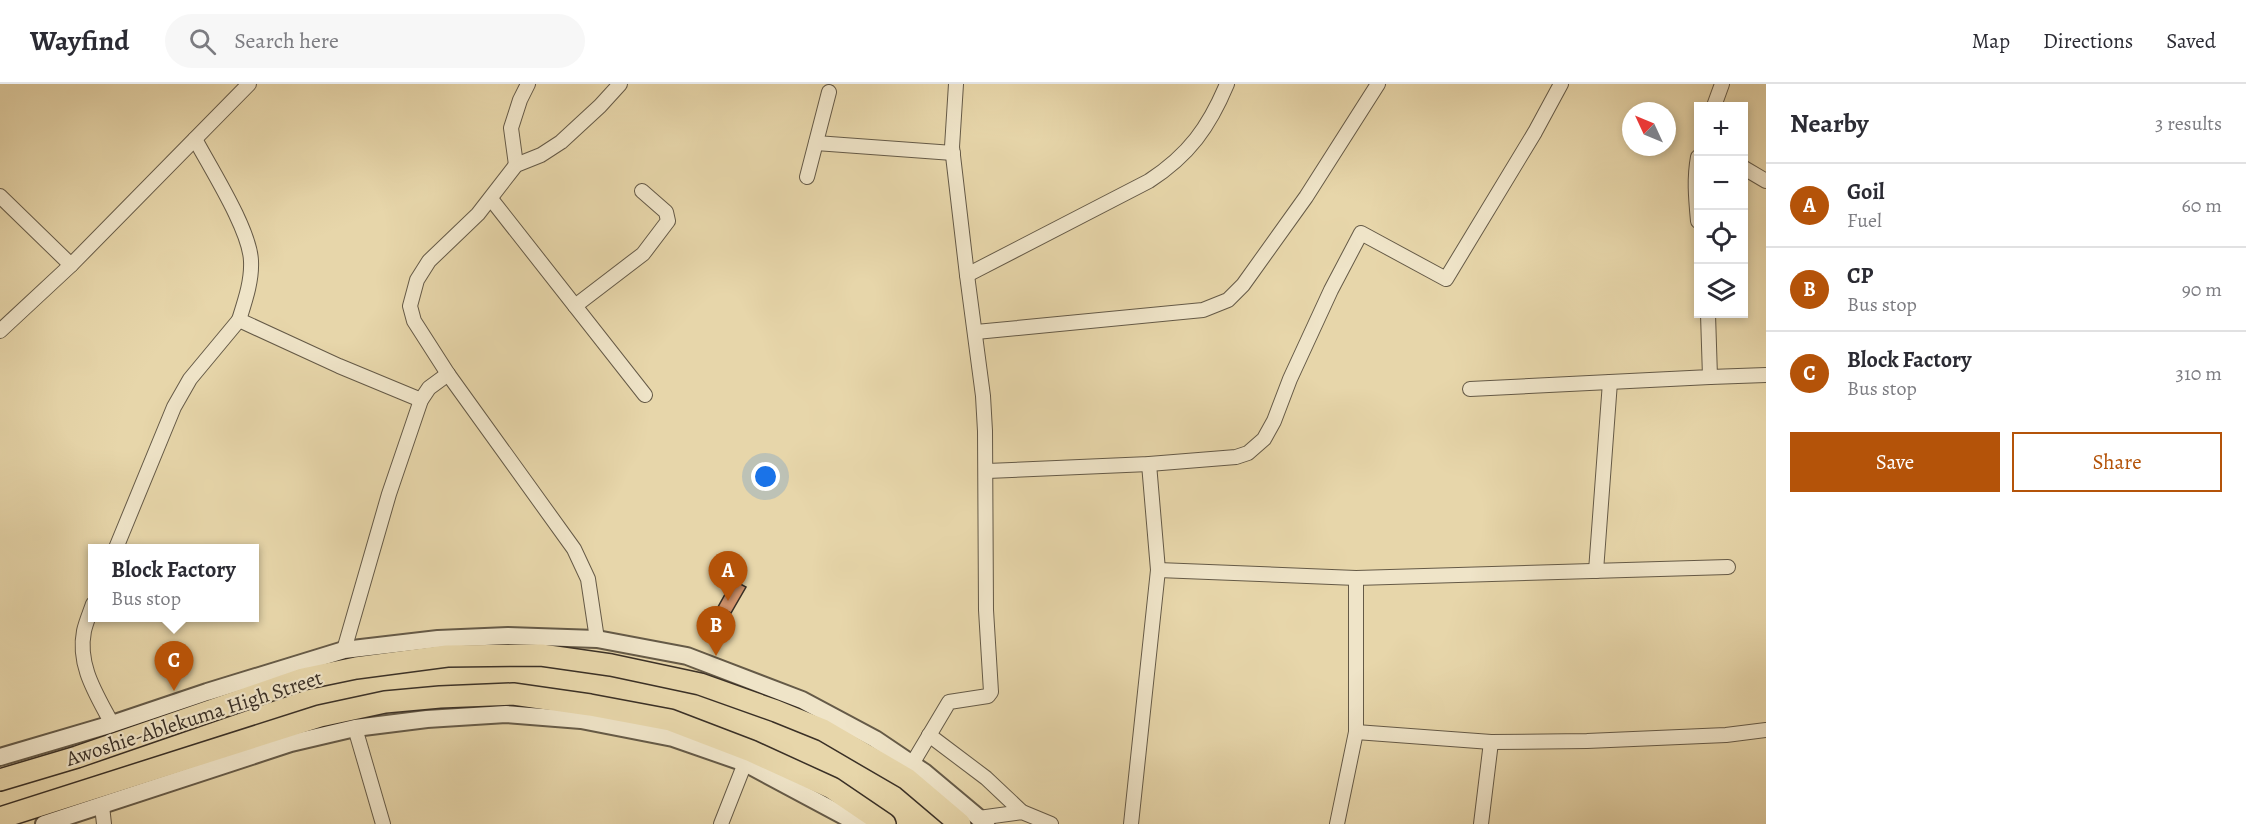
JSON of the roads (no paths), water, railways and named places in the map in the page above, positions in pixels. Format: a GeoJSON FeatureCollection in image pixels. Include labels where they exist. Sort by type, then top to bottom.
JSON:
{"type":"FeatureCollection","features":[{"type":"Feature","properties":{"kind":"main road","name":"Awoshie-Ablekuma High Street"},"geometry":{"type":"LineString","coordinates":[[0,780],[77,757],[210,700],[356,668],[447,656],[541,655],[611,665],[700,684],[823,730],[975,822]]}},
{"type":"Feature","properties":{"kind":"main road","name":"Awoshie-Ablekuma High Street"},"geometry":{"type":"LineString","coordinates":[[0,818],[320,716],[385,702],[513,694],[670,720],[751,751],[832,788],[885,824]]}},
{"type":"Feature","properties":{"kind":"street"},"geometry":{"type":"LineString","coordinates":[[0,331],[71,265],[249,84]]}},
{"type":"Feature","properties":{"kind":"street"},"geometry":{"type":"LineString","coordinates":[[516,165],[511,128],[528,84]]}},
{"type":"Feature","properties":{"kind":"street"},"geometry":{"type":"LineString","coordinates":[[597,639],[588,579],[574,549],[448,374],[414,321],[410,306],[417,280],[429,261],[491,199],[516,165],[541,155],[561,142],[585,121],[620,84]]}},
{"type":"Feature","properties":{"kind":"street"},"geometry":{"type":"LineString","coordinates":[[912,764],[949,702],[988,696],[991,692],[986,610],[987,471],[983,396],[953,153],[956,84]]}},
{"type":"Feature","properties":{"kind":"street"},"geometry":{"type":"LineString","coordinates":[[967,275],[1166,170],[1185,154],[1198,138],[1214,114],[1227,84]]}},
{"type":"Feature","properties":{"kind":"street"},"geometry":{"type":"LineString","coordinates":[[976,332],[1203,310],[1228,300],[1243,285],[1306,197],[1378,84]]}},
{"type":"Feature","properties":{"kind":"street"},"geometry":{"type":"LineString","coordinates":[[987,471],[1149,464],[1236,457],[1248,453],[1264,439],[1274,421],[1290,379],[1331,290],[1362,233],[1446,279],[1535,132],[1561,84]]}},
{"type":"Feature","properties":{"kind":"street"},"geometry":{"type":"LineString","coordinates":[[1715,102],[1722,84]]}},
{"type":"Feature","properties":{"kind":"street"},"geometry":{"type":"LineString","coordinates":[[807,177],[829,92]]}},
{"type":"Feature","properties":{"kind":"street"},"geometry":{"type":"LineString","coordinates":[[118,544],[174,407],[190,380],[239,320],[249,288],[252,260],[244,231],[195,139]]}},
{"type":"Feature","properties":{"kind":"street"},"geometry":{"type":"LineString","coordinates":[[816,143],[953,153]]}},
{"type":"Feature","properties":{"kind":"street"},"geometry":{"type":"LineString","coordinates":[[1748,171],[1766,181]]}},
{"type":"Feature","properties":{"kind":"street"},"geometry":{"type":"LineString","coordinates":[[575,306],[643,254],[668,221],[666,212],[642,191]]}},
{"type":"Feature","properties":{"kind":"street"},"geometry":{"type":"LineString","coordinates":[[0,196],[71,265]]}},
{"type":"Feature","properties":{"kind":"street"},"geometry":{"type":"LineString","coordinates":[[491,199],[645,395]]}},
{"type":"Feature","properties":{"kind":"street"},"geometry":{"type":"LineString","coordinates":[[1708,318],[1710,377]]}},
{"type":"Feature","properties":{"kind":"street"},"geometry":{"type":"LineString","coordinates":[[239,320],[339,366],[421,400]]}},
{"type":"Feature","properties":{"kind":"street"},"geometry":{"type":"LineString","coordinates":[[344,650],[389,494],[421,400],[429,388],[448,374]]}},
{"type":"Feature","properties":{"kind":"street"},"geometry":{"type":"LineString","coordinates":[[1470,389],[1766,375]]}},
{"type":"Feature","properties":{"kind":"street"},"geometry":{"type":"LineString","coordinates":[[1596,572],[1610,382]]}},
{"type":"Feature","properties":{"kind":"street"},"geometry":{"type":"LineString","coordinates":[[1131,824],[1158,570],[1149,464]]}},
{"type":"Feature","properties":{"kind":"street"},"geometry":{"type":"LineString","coordinates":[[1158,570],[1356,578],[1728,567]]}},
{"type":"Feature","properties":{"kind":"street"},"geometry":{"type":"LineString","coordinates":[[1337,824],[1356,732],[1356,578]]}},
{"type":"Feature","properties":{"kind":"street"},"geometry":{"type":"LineString","coordinates":[[88,619],[84,631],[82,658],[90,682],[112,724]]}},
{"type":"Feature","properties":{"kind":"street","name":"Awoshie-Ablekuma High Street"},"geometry":{"type":"LineString","coordinates":[[0,757],[112,724],[210,700],[344,650],[438,639],[508,636],[597,639],[687,656],[802,700],[875,739],[912,764],[975,822]]}},
{"type":"Feature","properties":{"kind":"street"},"geometry":{"type":"LineString","coordinates":[[44,824],[291,743],[355,728],[428,719],[506,714],[581,720],[673,738],[746,763],[859,824]]}},
{"type":"Feature","properties":{"kind":"street"},"geometry":{"type":"LineString","coordinates":[[355,728],[383,824]]}},
{"type":"Feature","properties":{"kind":"street"},"geometry":{"type":"LineString","coordinates":[[1356,732],[1491,742],[1599,741],[1726,735],[1766,730]]}},
{"type":"Feature","properties":{"kind":"street"},"geometry":{"type":"LineString","coordinates":[[929,735],[986,778],[1022,812],[1051,824]]}},
{"type":"Feature","properties":{"kind":"street"},"geometry":{"type":"LineString","coordinates":[[1481,824],[1491,742]]}},
{"type":"Feature","properties":{"kind":"street"},"geometry":{"type":"LineString","coordinates":[[721,824],[746,763]]}},
{"type":"Feature","properties":{"kind":"street"},"geometry":{"type":"LineString","coordinates":[[102,806],[104,824]]}},
{"type":"Feature","properties":{"kind":"street"},"geometry":{"type":"LineString","coordinates":[[975,822],[1022,812]]}},
{"type":"Feature","properties":{"kind":"place","name":"Goil"},"geometry":{"type":"Point","coordinates":[728,601]}},
{"type":"Feature","properties":{"kind":"place","name":"CP"},"geometry":{"type":"Point","coordinates":[716,656]}},
{"type":"Feature","properties":{"kind":"place","name":"Block Factory"},"geometry":{"type":"Point","coordinates":[174,691]}}]}
